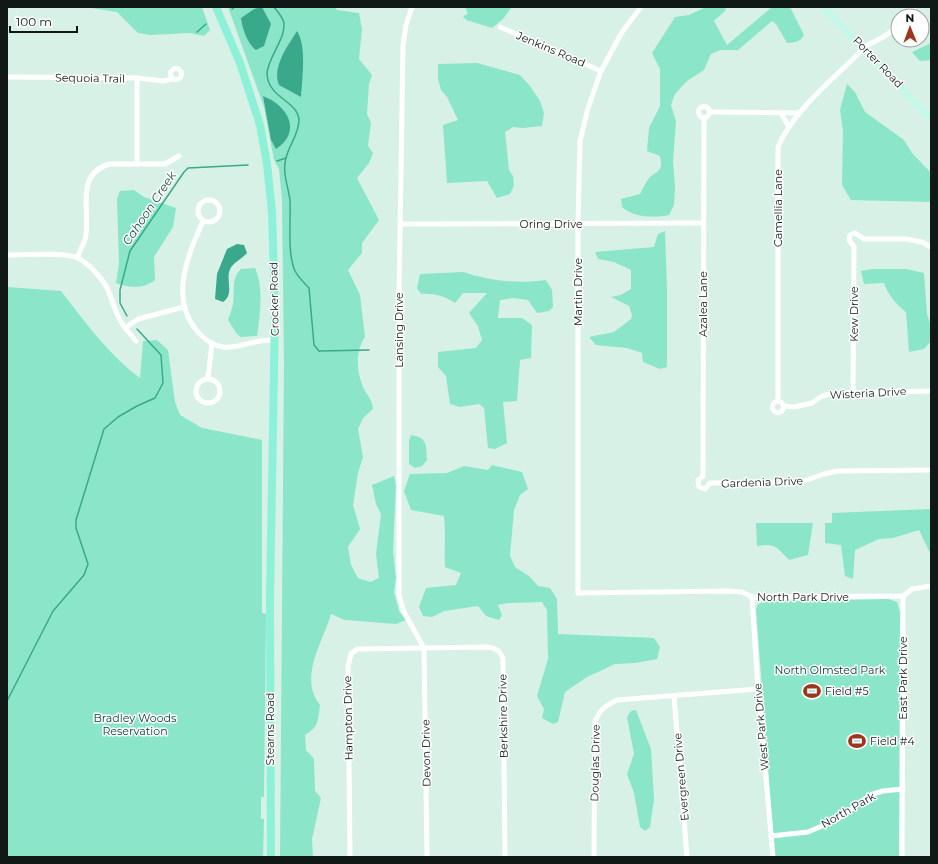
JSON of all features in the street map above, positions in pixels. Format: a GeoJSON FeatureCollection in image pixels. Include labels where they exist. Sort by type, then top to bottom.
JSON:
{"type":"FeatureCollection","features":[{"type":"Feature","properties":{"kind":"main road","name":"Crocker Road"},"geometry":{"type":"LineString","coordinates":[[216,7],[240,64],[260,125],[267,164],[272,212],[274,340],[270,601]]}},
{"type":"Feature","properties":{"kind":"main road","name":"Porter Road"},"geometry":{"type":"LineString","coordinates":[[824,7],[931,119]]}},
{"type":"Feature","properties":{"kind":"main road","name":"Stearns Road"},"geometry":{"type":"LineString","coordinates":[[270,601],[271,857]]}},
{"type":"Feature","properties":{"kind":"street","name":"Lansing Drive"},"geometry":{"type":"LineString","coordinates":[[412,7],[406,25],[403,45],[400,224],[399,595],[404,612],[424,648]]}},
{"type":"Feature","properties":{"kind":"street","name":"Martin Drive"},"geometry":{"type":"LineString","coordinates":[[578,593],[578,224],[580,141],[588,108],[601,71],[622,32],[641,7]]}},
{"type":"Feature","properties":{"kind":"street","name":"Jenkins Road"},"geometry":{"type":"LineString","coordinates":[[500,27],[601,71]]}},
{"type":"Feature","properties":{"kind":"street","name":"Camellia Lane"},"geometry":{"type":"LineString","coordinates":[[784,406],[780,412],[774,411],[773,404],[778,401],[778,147],[789,127],[800,113],[864,48],[874,41],[890,34]]}},
{"type":"Feature","properties":{"kind":"street","name":"Sequoia Trail"},"geometry":{"type":"LineString","coordinates":[[7,77],[137,78],[163,81],[173,79]]}},
{"type":"Feature","properties":{"kind":"street"},"geometry":{"type":"LineString","coordinates":[[137,78],[137,164]]}},
{"type":"Feature","properties":{"kind":"street"},"geometry":{"type":"LineString","coordinates":[[706,107],[710,112],[708,117],[704,118],[699,115],[700,108],[706,107]]}},
{"type":"Feature","properties":{"kind":"street"},"geometry":{"type":"LineString","coordinates":[[710,112],[800,113]]}},
{"type":"Feature","properties":{"kind":"street"},"geometry":{"type":"LineString","coordinates":[[781,113],[789,127]]}},
{"type":"Feature","properties":{"kind":"street","name":"Azalea Lane"},"geometry":{"type":"LineString","coordinates":[[699,487],[698,480],[703,476],[704,118]]}},
{"type":"Feature","properties":{"kind":"street"},"geometry":{"type":"LineString","coordinates":[[77,258],[86,235],[86,191],[93,175],[101,167],[109,164],[165,164],[179,156]]}},
{"type":"Feature","properties":{"kind":"street"},"geometry":{"type":"LineString","coordinates":[[206,200],[214,201],[219,206],[219,217],[210,223],[203,221],[198,212],[200,204],[206,200]]}},
{"type":"Feature","properties":{"kind":"street"},"geometry":{"type":"LineString","coordinates":[[203,221],[190,252],[183,283],[182,298],[184,307],[194,327],[204,338],[222,347],[233,347],[259,340],[274,340]]}},
{"type":"Feature","properties":{"kind":"street","name":"Oring Drive"},"geometry":{"type":"LineString","coordinates":[[400,224],[703,223]]}},
{"type":"Feature","properties":{"kind":"street","name":"Kew Drive"},"geometry":{"type":"LineString","coordinates":[[853,392],[854,247],[849,238],[850,234],[853,233],[864,239]]}},
{"type":"Feature","properties":{"kind":"street"},"geometry":{"type":"LineString","coordinates":[[854,247],[864,239],[906,239],[922,242],[931,247]]}},
{"type":"Feature","properties":{"kind":"street"},"geometry":{"type":"LineString","coordinates":[[7,255],[63,255],[77,258],[88,265],[101,279],[106,287],[118,319],[136,341]]}},
{"type":"Feature","properties":{"kind":"street"},"geometry":{"type":"LineString","coordinates":[[125,328],[138,319],[184,307]]}},
{"type":"Feature","properties":{"kind":"street"},"geometry":{"type":"LineString","coordinates":[[208,378],[212,343]]}},
{"type":"Feature","properties":{"kind":"street"},"geometry":{"type":"LineString","coordinates":[[208,378],[218,384],[220,392],[217,399],[206,403],[196,396],[196,388],[200,381],[208,378]]}},
{"type":"Feature","properties":{"kind":"street","name":"Wisteria Drive"},"geometry":{"type":"LineString","coordinates":[[784,406],[794,407],[812,403],[822,396],[835,393],[931,391]]}},
{"type":"Feature","properties":{"kind":"street"},"geometry":{"type":"LineString","coordinates":[[778,401],[784,406]]}},
{"type":"Feature","properties":{"kind":"street","name":"Gardenia Drive"},"geometry":{"type":"LineString","coordinates":[[699,487],[704,489],[710,483],[802,482],[837,471],[931,470]]}},
{"type":"Feature","properties":{"kind":"street","name":"Gardenia Drive"},"geometry":{"type":"LineString","coordinates":[[703,476],[710,483]]}},
{"type":"Feature","properties":{"kind":"street","name":"North Park Drive"},"geometry":{"type":"LineString","coordinates":[[578,593],[729,591],[742,592],[752,597],[903,596],[912,589],[931,586]]}},
{"type":"Feature","properties":{"kind":"street","name":"East Park Drive"},"geometry":{"type":"LineString","coordinates":[[902,857],[903,596]]}},
{"type":"Feature","properties":{"kind":"street","name":"West Park Drive"},"geometry":{"type":"LineString","coordinates":[[752,597],[758,689],[773,857]]}},
{"type":"Feature","properties":{"kind":"street","name":"Berkshire Drive"},"geometry":{"type":"LineString","coordinates":[[424,648],[487,647],[494,648],[501,653],[505,857]]}},
{"type":"Feature","properties":{"kind":"street","name":"Hampton Drive"},"geometry":{"type":"LineString","coordinates":[[350,857],[348,659],[357,649],[424,648]]}},
{"type":"Feature","properties":{"kind":"street","name":"Devon Drive"},"geometry":{"type":"LineString","coordinates":[[424,648],[427,857]]}},
{"type":"Feature","properties":{"kind":"street","name":"Douglas Drive"},"geometry":{"type":"LineString","coordinates":[[594,857],[595,722],[598,712],[617,700],[758,689]]}},
{"type":"Feature","properties":{"kind":"street","name":"Evergreen Drive"},"geometry":{"type":"LineString","coordinates":[[674,696],[687,857]]}},
{"type":"Feature","properties":{"kind":"street","name":"North Park"},"geometry":{"type":"LineString","coordinates":[[771,836],[808,832],[836,820],[870,795],[883,791],[902,789]]}},
{"type":"Feature","properties":{"kind":"green space"},"geometry":{"type":"Polygon","coordinates":[[[84,7],[202,7],[210,30],[204,36],[190,33],[150,35],[138,33],[117,12],[84,7]]]}},
{"type":"Feature","properties":{"kind":"green space"},"geometry":{"type":"Polygon","coordinates":[[[228,7],[335,7],[337,10],[359,13],[362,29],[359,59],[372,75],[369,84],[367,114],[371,123],[368,146],[373,153],[369,163],[357,178],[379,220],[362,243],[362,253],[348,270],[360,295],[365,337],[360,348],[358,366],[363,387],[371,401],[373,409],[363,418],[358,429],[363,457],[358,473],[353,505],[360,529],[348,547],[351,565],[358,578],[370,582],[379,578],[376,554],[381,514],[376,504],[372,485],[394,476],[396,485],[393,551],[396,578],[394,592],[399,611],[406,620],[396,624],[345,620],[331,614],[314,660],[312,672],[311,683],[314,694],[320,705],[318,719],[313,729],[305,735],[306,750],[314,759],[315,791],[321,798],[312,839],[313,857],[280,857],[284,363],[282,200],[279,169],[274,160],[264,107],[228,7]]]}},
{"type":"Feature","properties":{"kind":"green space"},"geometry":{"type":"Polygon","coordinates":[[[465,7],[511,8],[503,19],[492,28],[466,20],[463,16],[468,14],[465,7]]]}},
{"type":"Feature","properties":{"kind":"green space"},"geometry":{"type":"Polygon","coordinates":[[[706,7],[725,7],[726,10],[714,21],[727,45],[772,7],[790,7],[804,35],[799,41],[787,43],[776,24],[772,21],[738,50],[720,50],[711,54],[704,70],[687,81],[675,94],[671,105],[676,121],[673,161],[675,187],[674,205],[669,215],[651,217],[632,213],[622,207],[621,199],[640,194],[650,177],[661,167],[660,156],[647,151],[649,128],[660,106],[660,69],[652,53],[675,17],[689,15],[706,7]]]}},
{"type":"Feature","properties":{"kind":"green space"},"geometry":{"type":"Polygon","coordinates":[[[930,43],[931,60],[920,61],[912,52],[920,48],[930,48],[930,43]]]}},
{"type":"Feature","properties":{"kind":"green space"},"geometry":{"type":"Polygon","coordinates":[[[477,63],[520,75],[530,86],[540,101],[544,113],[542,126],[523,128],[513,127],[505,132],[509,170],[513,176],[514,185],[510,194],[497,198],[487,181],[447,183],[443,125],[458,120],[447,97],[441,90],[438,79],[438,64],[477,63]]]}},
{"type":"Feature","properties":{"kind":"green space"},"geometry":{"type":"Polygon","coordinates":[[[847,84],[855,92],[865,112],[904,140],[912,153],[931,173],[931,202],[851,200],[842,185],[843,130],[840,110],[847,84]]]}},
{"type":"Feature","properties":{"kind":"green space"},"geometry":{"type":"Polygon","coordinates":[[[134,190],[144,197],[176,208],[173,227],[154,257],[155,280],[146,285],[136,287],[116,283],[119,264],[117,199],[120,191],[134,190]]]}},
{"type":"Feature","properties":{"kind":"green space"},"geometry":{"type":"Polygon","coordinates":[[[665,231],[667,367],[660,369],[643,362],[642,353],[627,348],[596,345],[589,337],[614,332],[631,319],[632,315],[629,306],[611,297],[621,295],[631,289],[631,270],[614,262],[598,259],[595,252],[654,247],[658,234],[665,231]]]}},
{"type":"Feature","properties":{"kind":"green space"},"geometry":{"type":"Polygon","coordinates":[[[255,268],[260,284],[260,311],[257,336],[241,337],[237,334],[228,320],[233,304],[234,285],[236,277],[241,269],[255,268]]]}},
{"type":"Feature","properties":{"kind":"green space"},"geometry":{"type":"Polygon","coordinates":[[[872,269],[906,269],[924,273],[927,314],[931,326],[930,342],[924,349],[909,352],[906,312],[893,299],[884,283],[864,284],[861,271],[872,269]]]}},
{"type":"Feature","properties":{"kind":"green space"},"geometry":{"type":"Polygon","coordinates":[[[463,272],[493,280],[525,282],[546,280],[552,290],[553,307],[549,311],[537,313],[528,300],[513,298],[500,300],[498,318],[522,318],[532,325],[531,358],[520,360],[517,401],[503,402],[507,443],[495,449],[488,448],[484,408],[479,404],[460,407],[450,404],[446,376],[438,367],[438,352],[476,348],[482,340],[478,326],[469,313],[487,293],[463,293],[455,303],[447,298],[430,294],[421,294],[417,288],[420,274],[463,272]]]}},
{"type":"Feature","properties":{"kind":"green space","name":"Bradley Woods Reservation"},"geometry":{"type":"Polygon","coordinates":[[[7,287],[61,291],[107,348],[128,369],[140,378],[143,341],[157,340],[168,350],[175,402],[180,415],[202,428],[262,440],[262,613],[266,614],[264,797],[261,797],[261,819],[264,819],[263,857],[7,857],[7,287]]]}},
{"type":"Feature","properties":{"kind":"green space"},"geometry":{"type":"Polygon","coordinates":[[[411,435],[421,438],[426,446],[427,460],[422,466],[415,468],[409,464],[409,441],[411,435]]]}},
{"type":"Feature","properties":{"kind":"green space"},"geometry":{"type":"Polygon","coordinates":[[[492,465],[522,472],[528,489],[520,495],[514,510],[510,556],[515,567],[529,576],[538,586],[550,588],[557,599],[558,634],[654,638],[660,647],[657,659],[635,663],[615,664],[587,677],[565,692],[558,722],[553,724],[542,718],[544,709],[537,696],[548,659],[547,610],[542,602],[508,603],[498,605],[502,615],[499,620],[486,616],[478,606],[444,611],[432,617],[423,616],[419,607],[426,588],[456,585],[461,573],[445,567],[444,516],[411,510],[404,491],[410,474],[447,473],[464,466],[488,470],[492,465]]]}},
{"type":"Feature","properties":{"kind":"green space"},"geometry":{"type":"Polygon","coordinates":[[[931,509],[931,551],[929,551],[919,530],[893,538],[879,539],[855,550],[853,579],[845,576],[841,545],[825,543],[825,523],[832,523],[832,513],[931,509]]]}},
{"type":"Feature","properties":{"kind":"green space"},"geometry":{"type":"Polygon","coordinates":[[[756,523],[813,523],[808,555],[789,560],[775,547],[768,545],[757,546],[756,523]]]}},
{"type":"Feature","properties":{"kind":"green space","name":"North Olmsted Park"},"geometry":{"type":"Polygon","coordinates":[[[888,599],[897,602],[900,612],[899,857],[775,857],[756,609],[758,604],[764,602],[888,599]]]}},
{"type":"Feature","properties":{"kind":"green space"},"geometry":{"type":"Polygon","coordinates":[[[636,710],[651,749],[654,799],[650,827],[645,831],[640,827],[634,793],[627,774],[634,754],[627,717],[631,711],[636,710]]]}},
{"type":"Feature","properties":{"kind":"shaded area"},"geometry":{"type":"Polygon","coordinates":[[[262,7],[271,24],[264,46],[256,50],[250,44],[246,36],[241,18],[254,9],[262,7]]]}},
{"type":"Feature","properties":{"kind":"shaded area"},"geometry":{"type":"Polygon","coordinates":[[[297,31],[300,37],[303,54],[301,97],[279,85],[277,78],[279,64],[297,31]]]}},
{"type":"Feature","properties":{"kind":"shaded area"},"geometry":{"type":"Polygon","coordinates":[[[263,96],[272,100],[279,106],[289,119],[289,134],[284,142],[276,149],[271,140],[263,96]]]}},
{"type":"Feature","properties":{"kind":"shaded area"},"geometry":{"type":"Polygon","coordinates":[[[237,244],[244,245],[247,253],[232,266],[230,270],[229,294],[223,302],[215,299],[217,274],[227,249],[237,244]]]}},
{"type":"Feature","properties":{"kind":"waterway","name":"Cahoon Creek"},"geometry":{"type":"LineString","coordinates":[[274,7],[282,18],[284,26],[281,39],[270,61],[267,74],[272,89],[294,108],[299,120],[296,135],[286,158],[277,161]]}},
{"type":"Feature","properties":{"kind":"waterway"},"geometry":{"type":"LineString","coordinates":[[197,32],[206,24]]}},
{"type":"Feature","properties":{"kind":"waterway"},"geometry":{"type":"LineString","coordinates":[[286,158],[286,179],[290,200],[291,255],[295,271],[309,288],[314,345],[319,351],[369,350]]}},
{"type":"Feature","properties":{"kind":"waterway","name":"Cahoon Creek"},"geometry":{"type":"LineString","coordinates":[[127,316],[120,303],[120,290],[130,251],[184,172],[188,168],[248,165]]}},
{"type":"Feature","properties":{"kind":"waterway","name":"Cahoon Creek"},"geometry":{"type":"LineString","coordinates":[[7,701],[53,611],[84,575],[88,564],[76,528],[76,520],[104,429],[118,417],[155,398],[163,383],[161,355],[137,329]]}},
{"type":"Feature","properties":{"kind":"place","name":"Field #5"},"geometry":{"type":"Point","coordinates":[812,691]}},
{"type":"Feature","properties":{"kind":"place","name":"Field #4"},"geometry":{"type":"Point","coordinates":[857,741]}}]}
